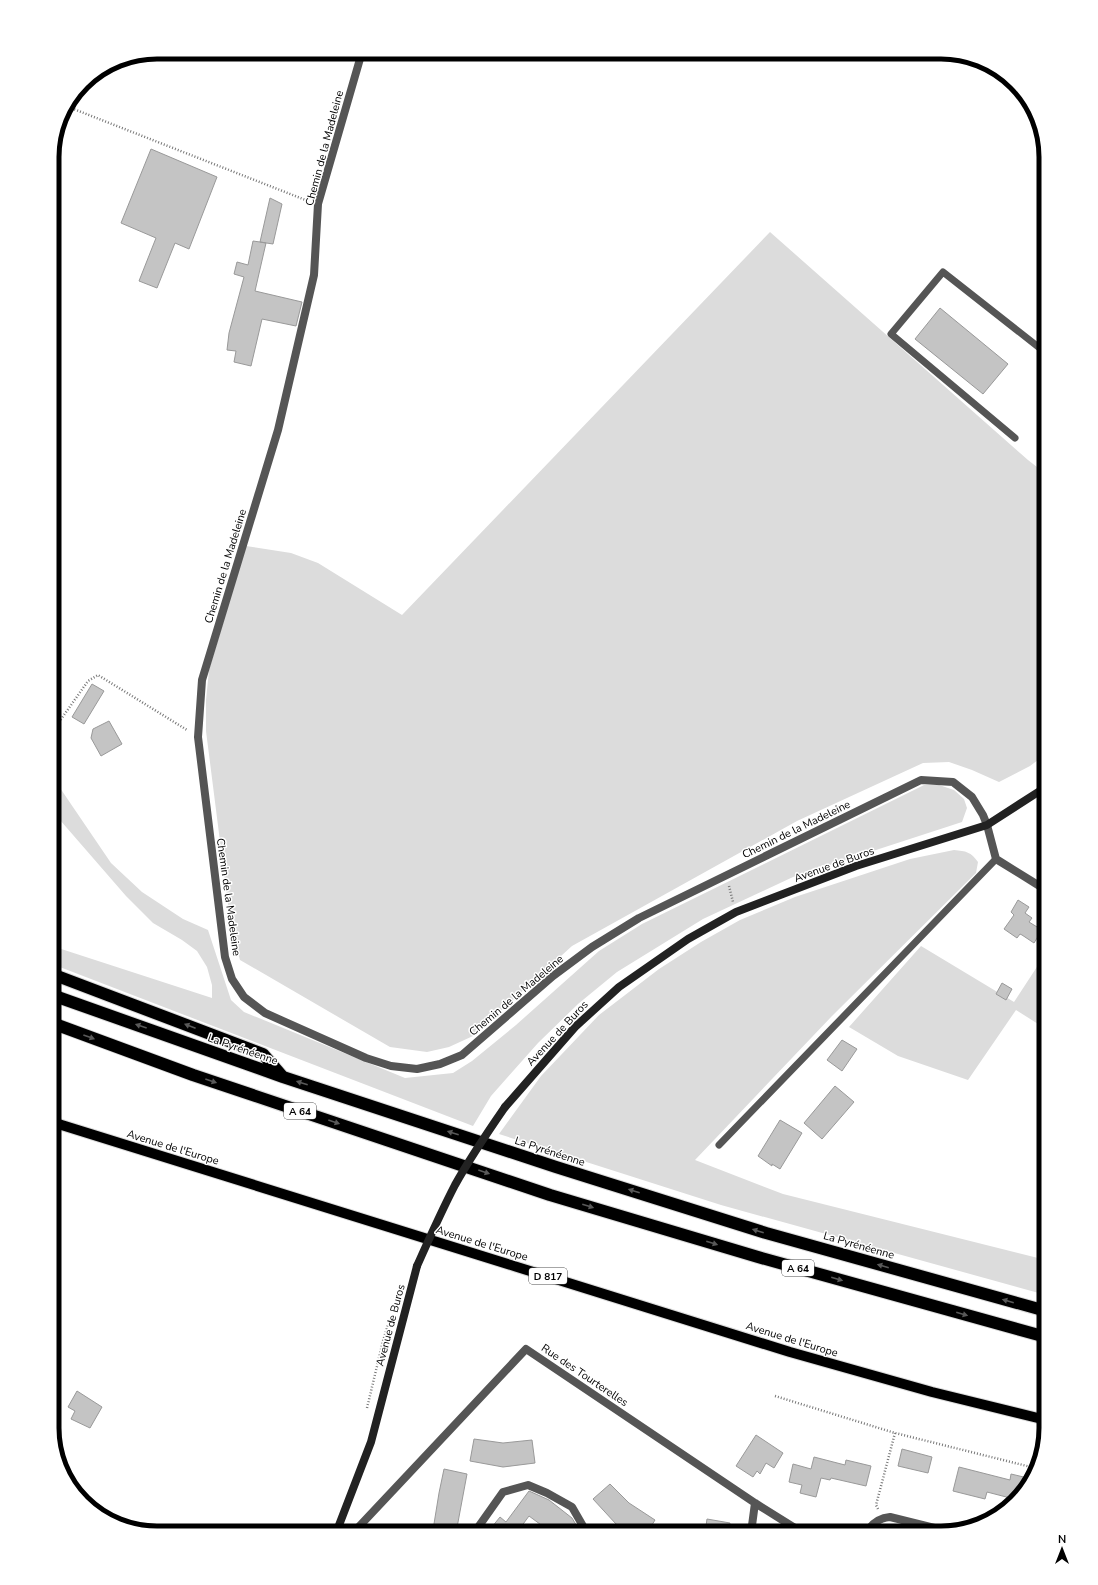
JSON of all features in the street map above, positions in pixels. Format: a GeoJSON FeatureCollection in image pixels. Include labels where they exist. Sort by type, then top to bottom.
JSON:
{"type":"FeatureCollection","features":[{"type":"Feature","properties":{"kind":"highway"},"geometry":{"type":"LineString","coordinates":[[59,977],[263,1054],[283,1077]]}},
{"type":"Feature","properties":{"kind":"highway","name":"La Pyrénéenne"},"geometry":{"type":"LineString","coordinates":[[59,997],[283,1077],[556,1167],[759,1231],[1039,1309]]}},
{"type":"Feature","properties":{"kind":"highway","name":"A 64"},"geometry":{"type":"LineString","coordinates":[[59,1027],[192,1075],[550,1195],[758,1257],[1039,1335]]}},
{"type":"Feature","properties":{"kind":"main road","name":"Avenue de l'Europe"},"geometry":{"type":"LineString","coordinates":[[59,1124],[797,1354],[932,1392],[1039,1418]]}},
{"type":"Feature","properties":{"kind":"street","name":"Chemin de la Madeleine"},"geometry":{"type":"LineString","coordinates":[[360,59],[318,204],[314,275],[278,430],[202,680],[198,737],[225,957],[232,979],[244,997],[265,1013],[366,1058],[391,1066],[417,1069],[440,1064],[462,1055],[553,976],[592,947],[639,918],[921,780],[953,782],[972,797],[987,825],[996,859]]}},
{"type":"Feature","properties":{"kind":"street","name":"Avenue de Buros"},"geometry":{"type":"LineString","coordinates":[[339,1526],[371,1442],[417,1266],[434,1226],[455,1185],[505,1107],[575,1027],[619,987],[688,939],[736,912],[856,866],[987,825],[1039,792]]}},
{"type":"Feature","properties":{"kind":"street"},"geometry":{"type":"LineString","coordinates":[[996,859],[1039,886]]}},
{"type":"Feature","properties":{"kind":"street","name":"Rue des Tourterelles"},"geometry":{"type":"LineString","coordinates":[[360,1526],[526,1349],[755,1503],[792,1526]]}},
{"type":"Feature","properties":{"kind":"street"},"geometry":{"type":"LineString","coordinates":[[479,1526],[503,1492],[528,1484],[547,1492],[572,1507],[583,1526]]}},
{"type":"Feature","properties":{"kind":"street"},"geometry":{"type":"LineString","coordinates":[[752,1526],[755,1503]]}},
{"type":"Feature","properties":{"kind":"street"},"geometry":{"type":"LineString","coordinates":[[870,1526],[882,1518],[890,1517],[927,1526]]}},
{"type":"Feature","properties":{"kind":"lane"},"geometry":{"type":"LineString","coordinates":[[1015,438],[891,334],[942,272],[1039,348]]}},
{"type":"Feature","properties":{"kind":"lane"},"geometry":{"type":"LineString","coordinates":[[719,1145],[996,859]]}},
{"type":"Feature","properties":{"kind":"path"},"geometry":{"type":"LineString","coordinates":[[72,109],[318,204]]}},
{"type":"Feature","properties":{"kind":"path"},"geometry":{"type":"LineString","coordinates":[[59,722],[88,681],[98,675],[198,737]]}},
{"type":"Feature","properties":{"kind":"path"},"geometry":{"type":"LineString","coordinates":[[726,876],[736,912]]}},
{"type":"Feature","properties":{"kind":"path"},"geometry":{"type":"LineString","coordinates":[[366,1410],[383,1341],[390,1320]]}},
{"type":"Feature","properties":{"kind":"path"},"geometry":{"type":"LineString","coordinates":[[776,1396],[895,1433],[1031,1467]]}},
{"type":"Feature","properties":{"kind":"path"},"geometry":{"type":"LineString","coordinates":[[882,1518],[876,1505],[895,1433]]}},
{"type":"Feature","properties":{"kind":"shaded area"},"geometry":{"type":"Polygon","coordinates":[[[770,232],[1039,469],[1039,759],[1030,766],[999,782],[949,762],[923,763],[797,821],[572,946],[473,1036],[449,1047],[427,1052],[390,1047],[240,960],[231,928],[206,731],[206,700],[209,670],[246,546],[291,553],[318,563],[402,615],[770,232]]]}},
{"type":"Feature","properties":{"kind":"shaded area"},"geometry":{"type":"Polygon","coordinates":[[[924,785],[939,785],[954,790],[964,799],[967,808],[962,822],[793,877],[703,919],[617,972],[578,1004],[538,1043],[491,1096],[473,1126],[59,967],[59,948],[212,998],[212,985],[207,967],[197,951],[182,940],[153,923],[126,896],[60,820],[59,786],[111,863],[142,892],[183,919],[208,930],[231,1000],[244,1012],[405,1078],[453,1073],[472,1061],[516,1025],[599,951],[642,924],[924,785]]]}},
{"type":"Feature","properties":{"kind":"shaded area"},"geometry":{"type":"Polygon","coordinates":[[[954,850],[970,854],[978,862],[976,873],[832,1016],[695,1160],[783,1194],[1039,1258],[1039,1293],[721,1205],[499,1134],[541,1076],[599,1015],[659,969],[701,942],[740,920],[795,897],[910,859],[954,850]]]}},
{"type":"Feature","properties":{"kind":"shaded area"},"geometry":{"type":"Polygon","coordinates":[[[921,946],[1014,1002],[1039,964],[1039,1025],[1016,1010],[968,1080],[898,1056],[849,1027],[921,946]]]}},
{"type":"Feature","properties":{"kind":"building"},"geometry":{"type":"Polygon","coordinates":[[[151,149],[217,177],[189,249],[175,243],[157,288],[139,281],[156,238],[121,223],[151,149]]]}},
{"type":"Feature","properties":{"kind":"building"},"geometry":{"type":"Polygon","coordinates":[[[270,198],[282,204],[273,244],[260,242],[270,198]]]}},
{"type":"Feature","properties":{"kind":"building"},"geometry":{"type":"Polygon","coordinates":[[[253,241],[266,243],[255,291],[302,302],[296,326],[262,319],[251,366],[234,362],[236,351],[227,350],[229,333],[244,277],[234,274],[237,262],[248,265],[253,241]]]}},
{"type":"Feature","properties":{"kind":"building"},"geometry":{"type":"Polygon","coordinates":[[[940,308],[1008,364],[983,394],[915,339],[940,308]]]}},
{"type":"Feature","properties":{"kind":"building"},"geometry":{"type":"Polygon","coordinates":[[[92,684],[104,691],[84,724],[72,717],[92,684]]]}},
{"type":"Feature","properties":{"kind":"building"},"geometry":{"type":"Polygon","coordinates":[[[109,721],[122,744],[101,756],[91,738],[93,729],[109,721]]]}},
{"type":"Feature","properties":{"kind":"building"},"geometry":{"type":"Polygon","coordinates":[[[1018,900],[1029,907],[1025,913],[1032,918],[1029,922],[1039,928],[1039,935],[1034,943],[1020,934],[1017,938],[1004,929],[1014,915],[1011,912],[1018,900]]]}},
{"type":"Feature","properties":{"kind":"building"},"geometry":{"type":"Polygon","coordinates":[[[1002,983],[1012,989],[1006,1000],[996,994],[1002,983]]]}},
{"type":"Feature","properties":{"kind":"building"},"geometry":{"type":"Polygon","coordinates":[[[842,1040],[857,1049],[842,1071],[827,1060],[842,1040]]]}},
{"type":"Feature","properties":{"kind":"building"},"geometry":{"type":"Polygon","coordinates":[[[835,1086],[854,1102],[822,1139],[804,1123],[835,1086]]]}},
{"type":"Feature","properties":{"kind":"building"},"geometry":{"type":"Polygon","coordinates":[[[780,1120],[802,1133],[780,1169],[772,1164],[772,1166],[758,1156],[780,1120]]]}},
{"type":"Feature","properties":{"kind":"building"},"geometry":{"type":"Polygon","coordinates":[[[77,1391],[102,1407],[90,1428],[71,1419],[75,1411],[68,1407],[77,1391]]]}},
{"type":"Feature","properties":{"kind":"building"},"geometry":{"type":"Polygon","coordinates":[[[756,1435],[783,1453],[774,1468],[766,1463],[760,1474],[757,1471],[753,1477],[736,1466],[756,1435]]]}},
{"type":"Feature","properties":{"kind":"building"},"geometry":{"type":"Polygon","coordinates":[[[474,1439],[503,1443],[532,1440],[535,1463],[503,1467],[470,1461],[474,1439]]]}},
{"type":"Feature","properties":{"kind":"building"},"geometry":{"type":"Polygon","coordinates":[[[902,1449],[932,1457],[928,1473],[898,1466],[902,1449]]]}},
{"type":"Feature","properties":{"kind":"building"},"geometry":{"type":"Polygon","coordinates":[[[814,1457],[845,1465],[846,1460],[871,1466],[866,1486],[831,1478],[830,1480],[821,1478],[816,1497],[800,1493],[802,1485],[789,1482],[793,1464],[811,1469],[814,1457]]]}},
{"type":"Feature","properties":{"kind":"building"},"geometry":{"type":"Polygon","coordinates":[[[959,1467],[1010,1480],[1011,1474],[1026,1477],[1019,1488],[1009,1498],[987,1492],[985,1499],[953,1491],[959,1467]]]}},
{"type":"Feature","properties":{"kind":"building"},"geometry":{"type":"Polygon","coordinates":[[[444,1469],[467,1474],[457,1526],[434,1526],[444,1469]]]}},
{"type":"Feature","properties":{"kind":"building"},"geometry":{"type":"Polygon","coordinates":[[[610,1484],[629,1503],[655,1520],[651,1526],[619,1526],[593,1499],[610,1484]]]}},
{"type":"Feature","properties":{"kind":"building"},"geometry":{"type":"Polygon","coordinates":[[[529,1491],[549,1500],[572,1518],[577,1526],[543,1526],[529,1516],[522,1526],[493,1526],[500,1517],[506,1522],[529,1491]]]}},
{"type":"Feature","properties":{"kind":"building"},"geometry":{"type":"Polygon","coordinates":[[[707,1519],[730,1523],[729,1526],[706,1526],[707,1519]]]}}]}
